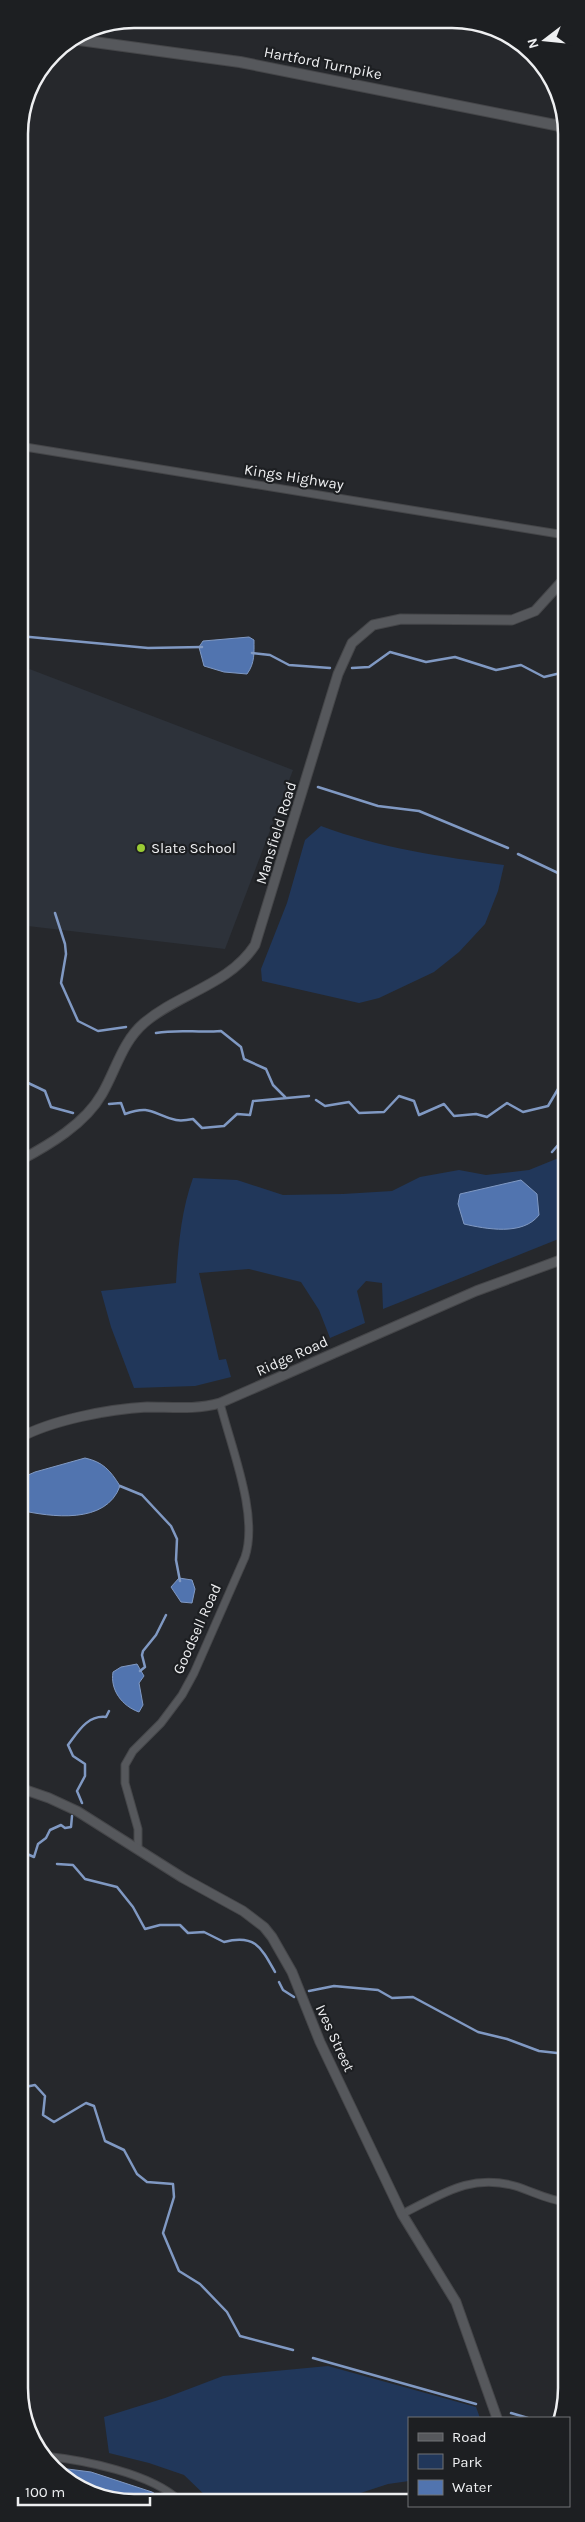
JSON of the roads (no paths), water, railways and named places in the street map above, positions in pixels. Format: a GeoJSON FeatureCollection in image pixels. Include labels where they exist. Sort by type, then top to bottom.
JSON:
{"type":"FeatureCollection","features":[{"type":"Feature","properties":{"kind":"main road","name":"Hartford Turnpike"},"geometry":{"type":"LineString","coordinates":[[83,40],[240,62],[557,125]]}},
{"type":"Feature","properties":{"kind":"street","name":"Kings Highway"},"geometry":{"type":"LineString","coordinates":[[28,447],[558,535]]}},
{"type":"Feature","properties":{"kind":"street","name":"Mansfield Road"},"geometry":{"type":"LineString","coordinates":[[28,1155],[69,1129],[94,1106],[129,1041],[146,1022],[225,975],[248,956],[256,945],[338,674],[352,643],[361,633],[373,625],[401,619],[512,620],[535,611],[558,586]]}},
{"type":"Feature","properties":{"kind":"street","name":"Ridge Road"},"geometry":{"type":"LineString","coordinates":[[28,1435],[58,1424],[125,1410],[194,1408],[220,1403],[469,1294],[558,1261]]}},
{"type":"Feature","properties":{"kind":"street","name":"Goodsell Road"},"geometry":{"type":"LineString","coordinates":[[138,1848],[138,1829],[125,1784],[125,1765],[133,1751],[161,1723],[182,1695],[194,1673],[245,1557],[250,1540],[246,1505],[220,1403]]}},
{"type":"Feature","properties":{"kind":"street","name":"Ives Street"},"geometry":{"type":"LineString","coordinates":[[28,1791],[68,1806],[138,1848],[183,1878],[243,1911],[264,1927],[272,1937],[292,1972],[320,2042],[402,2214],[456,2302],[496,2417]]}},
{"type":"Feature","properties":{"kind":"street"},"geometry":{"type":"LineString","coordinates":[[402,2214],[460,2186],[487,2180],[511,2184],[557,2200]]}},
{"type":"Feature","properties":{"kind":"street"},"geometry":{"type":"LineString","coordinates":[[53,2457],[70,2459],[140,2478],[171,2494]]}},
{"type":"Feature","properties":{"kind":"water"},"geometry":{"type":"Polygon","coordinates":[[[249,637],[254,640],[254,654],[253,662],[247,674],[224,672],[204,666],[199,647],[203,641],[249,637]]]}},
{"type":"Feature","properties":{"kind":"water"},"geometry":{"type":"Polygon","coordinates":[[[521,1180],[537,1194],[539,1215],[532,1222],[524,1226],[504,1229],[483,1228],[464,1224],[458,1204],[460,1194],[521,1180]]]}},
{"type":"Feature","properties":{"kind":"water"},"geometry":{"type":"Polygon","coordinates":[[[85,1458],[97,1462],[106,1468],[120,1486],[113,1499],[103,1507],[90,1513],[61,1516],[46,1515],[28,1512],[28,1475],[85,1458]]]}},
{"type":"Feature","properties":{"kind":"water"},"geometry":{"type":"Polygon","coordinates":[[[179,1578],[192,1580],[195,1589],[192,1603],[181,1602],[171,1587],[179,1578]]]}},
{"type":"Feature","properties":{"kind":"water"},"geometry":{"type":"Polygon","coordinates":[[[137,1664],[144,1676],[139,1683],[143,1705],[139,1712],[127,1706],[118,1696],[113,1685],[113,1672],[121,1667],[137,1664]]]}},
{"type":"Feature","properties":{"kind":"water"},"geometry":{"type":"Polygon","coordinates":[[[65,2469],[91,2472],[155,2494],[127,2494],[99,2489],[80,2480],[65,2469]]]}},
{"type":"Feature","properties":{"kind":"waterway"},"geometry":{"type":"LineString","coordinates":[[28,637],[148,648],[202,647]]}},
{"type":"Feature","properties":{"kind":"waterway"},"geometry":{"type":"LineString","coordinates":[[352,668],[369,667],[390,652],[426,662],[455,657],[496,670],[521,665],[544,677],[558,674]]}},
{"type":"Feature","properties":{"kind":"waterway"},"geometry":{"type":"LineString","coordinates":[[252,653],[270,655],[289,665],[330,668]]}},
{"type":"Feature","properties":{"kind":"waterway"},"geometry":{"type":"LineString","coordinates":[[318,787],[378,806],[419,811],[508,848]]}},
{"type":"Feature","properties":{"kind":"waterway"},"geometry":{"type":"LineString","coordinates":[[518,854],[558,873]]}},
{"type":"Feature","properties":{"kind":"waterway"},"geometry":{"type":"LineString","coordinates":[[55,913],[65,944],[66,954],[61,983],[78,1021],[98,1031],[126,1027]]}},
{"type":"Feature","properties":{"kind":"waterway"},"geometry":{"type":"LineString","coordinates":[[156,1033],[172,1031],[221,1031],[241,1047],[244,1059],[266,1069],[273,1085],[285,1097]]}},
{"type":"Feature","properties":{"kind":"waterway"},"geometry":{"type":"LineString","coordinates":[[28,1083],[45,1091],[51,1107],[73,1113]]}},
{"type":"Feature","properties":{"kind":"waterway"},"geometry":{"type":"LineString","coordinates":[[316,1100],[325,1106],[349,1102],[359,1113],[384,1112],[399,1096],[414,1101],[419,1115],[444,1104],[454,1116],[476,1114],[487,1117],[507,1103],[523,1112],[548,1106],[558,1090]]}},
{"type":"Feature","properties":{"kind":"waterway"},"geometry":{"type":"LineString","coordinates":[[109,1104],[121,1103],[125,1114],[147,1110],[176,1120],[193,1119],[202,1128],[224,1126],[237,1114],[250,1115],[253,1101],[309,1096]]}},
{"type":"Feature","properties":{"kind":"waterway"},"geometry":{"type":"LineString","coordinates":[[552,1152],[558,1146]]}},
{"type":"Feature","properties":{"kind":"waterway"},"geometry":{"type":"LineString","coordinates":[[120,1486],[142,1495],[171,1526],[177,1539],[176,1560],[180,1581]]}},
{"type":"Feature","properties":{"kind":"waterway"},"geometry":{"type":"LineString","coordinates":[[140,1671],[145,1667],[143,1651],[156,1635],[166,1615]]}},
{"type":"Feature","properties":{"kind":"waterway"},"geometry":{"type":"LineString","coordinates":[[82,1803],[77,1791],[85,1776],[85,1764],[73,1756],[68,1745],[84,1725],[93,1719],[106,1717],[109,1711]]}},
{"type":"Feature","properties":{"kind":"waterway"},"geometry":{"type":"LineString","coordinates":[[28,1854],[34,1857],[38,1844],[46,1838],[50,1830],[61,1825],[65,1828],[71,1827],[72,1816]]}},
{"type":"Feature","properties":{"kind":"waterway"},"geometry":{"type":"LineString","coordinates":[[57,1864],[73,1865],[85,1879],[117,1887],[133,1907],[145,1929],[160,1925],[180,1925],[188,1933],[204,1932],[224,1942],[235,1940],[250,1941],[261,1949],[275,1972]]}},
{"type":"Feature","properties":{"kind":"waterway"},"geometry":{"type":"LineString","coordinates":[[279,1982],[283,1990],[294,1997]]}},
{"type":"Feature","properties":{"kind":"waterway"},"geometry":{"type":"LineString","coordinates":[[309,1991],[334,1986],[378,1990],[392,1998],[413,1997],[478,2032],[507,2039],[539,2051],[557,2053]]}},
{"type":"Feature","properties":{"kind":"waterway"},"geometry":{"type":"LineString","coordinates":[[28,2086],[35,2085],[45,2096],[43,2115],[54,2122],[86,2103],[94,2106],[105,2141],[124,2150],[137,2174],[147,2182],[173,2184],[174,2197],[163,2233],[179,2271],[200,2284],[227,2312],[240,2336],[293,2350]]}},
{"type":"Feature","properties":{"kind":"waterway"},"geometry":{"type":"LineString","coordinates":[[313,2358],[476,2404]]}},
{"type":"Feature","properties":{"kind":"waterway"},"geometry":{"type":"LineString","coordinates":[[511,2413],[525,2417]]}},
{"type":"Feature","properties":{"kind":"place","name":"Slate School"},"geometry":{"type":"Point","coordinates":[141,848]}}]}
